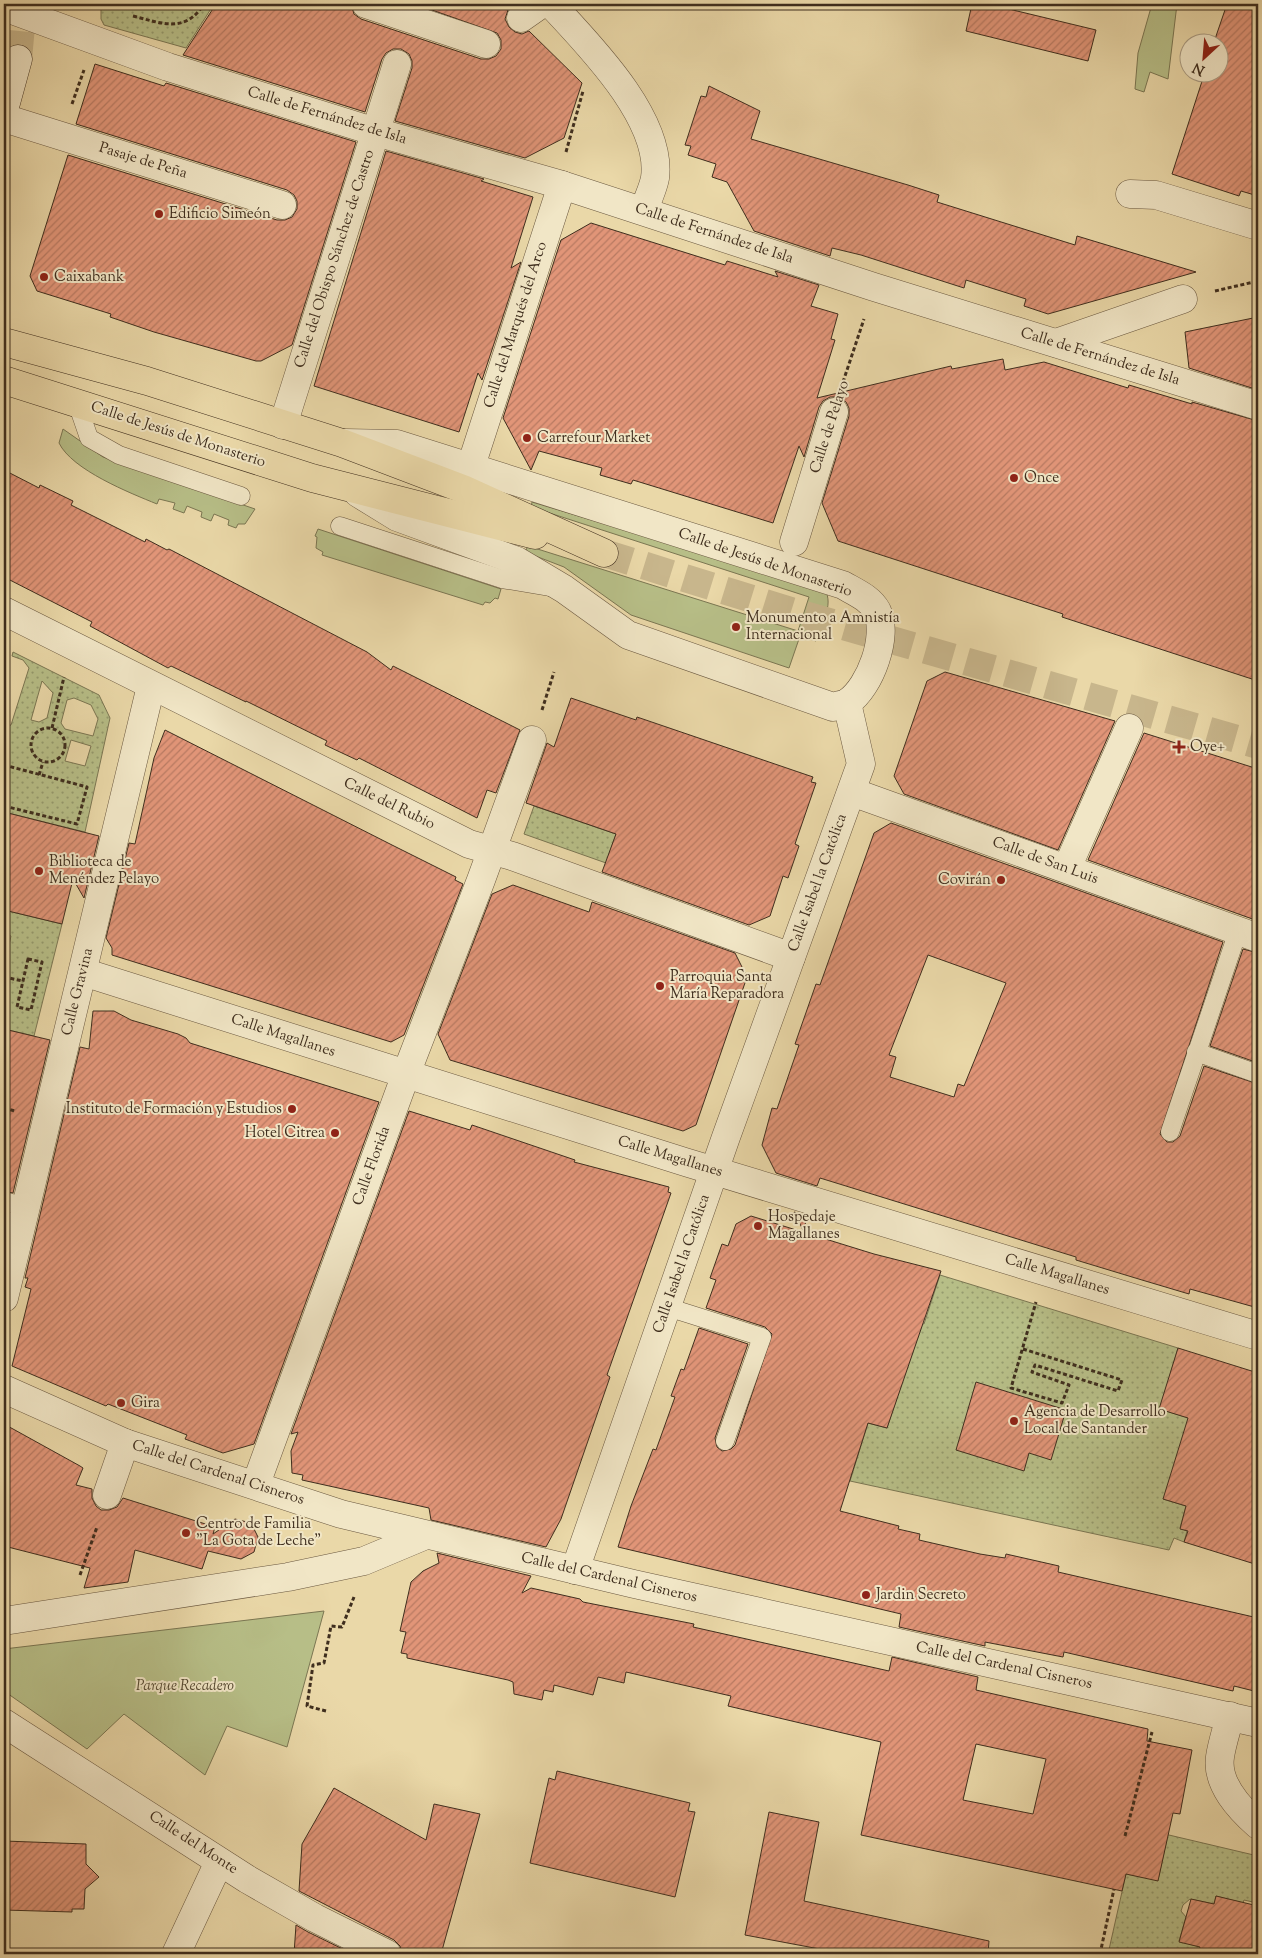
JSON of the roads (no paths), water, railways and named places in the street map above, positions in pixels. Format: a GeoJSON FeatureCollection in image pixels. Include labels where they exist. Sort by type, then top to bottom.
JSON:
{"type":"FeatureCollection","features":[{"type":"Feature","properties":{"kind":"main road","name":"Calle de Jesús de Monasterio"},"geometry":{"type":"LineString","coordinates":[[4,342],[146,381],[342,443],[463,489],[604,553],[352,489],[215,448],[4,380]]}},
{"type":"Feature","properties":{"kind":"street"},"geometry":{"type":"LineString","coordinates":[[366,4],[486,44]]}},
{"type":"Feature","properties":{"kind":"street"},"geometry":{"type":"LineString","coordinates":[[552,4],[624,89],[645,127],[654,152],[654,178],[644,211]]}},
{"type":"Feature","properties":{"kind":"street","name":"Calle de Fernández de Isla"},"geometry":{"type":"LineString","coordinates":[[4,7],[168,67],[376,132],[562,185],[874,287],[1258,406]]}},
{"type":"Feature","properties":{"kind":"street"},"geometry":{"type":"LineString","coordinates":[[4,110],[18,59]]}},
{"type":"Feature","properties":{"kind":"street","name":"Calle del Obispo Sánchez de Castro"},"geometry":{"type":"LineString","coordinates":[[283,425],[397,64]]}},
{"type":"Feature","properties":{"kind":"street","name":"Pasaje de Peña"},"geometry":{"type":"LineString","coordinates":[[4,118],[282,204]]}},
{"type":"Feature","properties":{"kind":"street","name":"Calle del Marqués del Arco"},"geometry":{"type":"LineString","coordinates":[[471,466],[562,185]]}},
{"type":"Feature","properties":{"kind":"street"},"geometry":{"type":"LineString","coordinates":[[1130,194],[1156,195],[1258,226]]}},
{"type":"Feature","properties":{"kind":"street"},"geometry":{"type":"LineString","coordinates":[[1056,343],[1183,300]]}},
{"type":"Feature","properties":{"kind":"street","name":"Calle de Pelayo"},"geometry":{"type":"LineString","coordinates":[[794,542],[834,412]]}},
{"type":"Feature","properties":{"kind":"street","name":"Calle de Jesús de Monasterio"},"geometry":{"type":"LineString","coordinates":[[342,443],[397,444],[843,585],[867,598],[877,610],[880,623],[878,653],[866,680],[857,694],[847,703],[833,707],[628,635],[564,589],[517,561],[397,517],[352,489]]}},
{"type":"Feature","properties":{"kind":"street","name":"Calle del Rubio"},"geometry":{"type":"LineString","coordinates":[[4,611],[469,844],[492,849],[791,956]]}},
{"type":"Feature","properties":{"kind":"street","name":"Calle Gravina"},"geometry":{"type":"LineString","coordinates":[[4,1298],[15,1204],[83,972],[151,686]]}},
{"type":"Feature","properties":{"kind":"street","name":"Calle Isabel la Católica"},"geometry":{"type":"LineString","coordinates":[[575,1570],[714,1171],[861,764],[847,703]]}},
{"type":"Feature","properties":{"kind":"street"},"geometry":{"type":"LineString","coordinates":[[1067,868],[1128,728]]}},
{"type":"Feature","properties":{"kind":"street","name":"Calle Florida"},"geometry":{"type":"LineString","coordinates":[[256,1484],[406,1074],[532,740]]}},
{"type":"Feature","properties":{"kind":"street","name":"Calle de San Luis"},"geometry":{"type":"LineString","coordinates":[[852,792],[1248,934]]}},
{"type":"Feature","properties":{"kind":"street","name":"Calle Magallanes"},"geometry":{"type":"LineString","coordinates":[[83,972],[714,1171],[1258,1336]]}},
{"type":"Feature","properties":{"kind":"street","name":"Calle del Cardenal Cisneros"},"geometry":{"type":"LineString","coordinates":[[4,1389],[125,1443],[256,1484],[341,1514],[575,1570],[1258,1722]]}},
{"type":"Feature","properties":{"kind":"street"},"geometry":{"type":"LineString","coordinates":[[103,1507],[125,1443]]}},
{"type":"Feature","properties":{"kind":"street"},"geometry":{"type":"LineString","coordinates":[[4,1621],[75,1588],[297,1575],[364,1561],[426,1535]]}},
{"type":"Feature","properties":{"kind":"street"},"geometry":{"type":"LineString","coordinates":[[1230,1716],[1220,1758],[1220,1775],[1241,1810],[1258,1825]]}},
{"type":"Feature","properties":{"kind":"street","name":"Calle del Monte"},"geometry":{"type":"LineString","coordinates":[[4,1723],[163,1823],[220,1862],[315,1918],[387,1954]]}},
{"type":"Feature","properties":{"kind":"street"},"geometry":{"type":"LineString","coordinates":[[176,1954],[220,1862]]}},
{"type":"Feature","properties":{"kind":"lane"},"geometry":{"type":"LineString","coordinates":[[77,403],[89,438],[119,455],[241,496]]}},
{"type":"Feature","properties":{"kind":"lane"},"geometry":{"type":"LineString","coordinates":[[340,526],[502,580],[564,589]]}},
{"type":"Feature","properties":{"kind":"lane","name":"Calle de San Luis"},"geometry":{"type":"LineString","coordinates":[[1170,1132],[1196,1052],[1248,934]]}},
{"type":"Feature","properties":{"kind":"lane"},"geometry":{"type":"LineString","coordinates":[[1196,1052],[1258,1074]]}},
{"type":"Feature","properties":{"kind":"lane"},"geometry":{"type":"LineString","coordinates":[[667,1307],[762,1337],[725,1441]]}},
{"type":"Feature","properties":{"kind":"tunnel"},"geometry":{"type":"LineString","coordinates":[[18,59],[23,4]]}},
{"type":"Feature","properties":{"kind":"tunnel"},"geometry":{"type":"LineString","coordinates":[[604,553],[794,612],[1258,745]]}},
{"type":"Feature","properties":{"kind":"place","name":"Edificio Simeón"},"geometry":{"type":"Point","coordinates":[159,214]}},
{"type":"Feature","properties":{"kind":"place","name":"Caixabank"},"geometry":{"type":"Point","coordinates":[44,277]}},
{"type":"Feature","properties":{"kind":"place","name":"Carrefour Market"},"geometry":{"type":"Point","coordinates":[527,438]}},
{"type":"Feature","properties":{"kind":"place","name":"Once"},"geometry":{"type":"Point","coordinates":[1014,478]}},
{"type":"Feature","properties":{"kind":"place","name":"Monumento a Amnistía Internacional"},"geometry":{"type":"Point","coordinates":[736,627]}},
{"type":"Feature","properties":{"kind":"place","name":"Oye+"},"geometry":{"type":"Point","coordinates":[1179,747]}},
{"type":"Feature","properties":{"kind":"place","name":"Biblioteca de Menéndez Pelayo"},"geometry":{"type":"Point","coordinates":[39,871]}},
{"type":"Feature","properties":{"kind":"place","name":"Covirán"},"geometry":{"type":"Point","coordinates":[1001,880]}},
{"type":"Feature","properties":{"kind":"place","name":"Parroquia Santa María Reparadora"},"geometry":{"type":"Point","coordinates":[660,986]}},
{"type":"Feature","properties":{"kind":"place","name":"Instituto de Formación y Estudios"},"geometry":{"type":"Point","coordinates":[292,1109]}},
{"type":"Feature","properties":{"kind":"place","name":"Hotel Citrea"},"geometry":{"type":"Point","coordinates":[335,1133]}},
{"type":"Feature","properties":{"kind":"place","name":"Hospedaje Magallanes"},"geometry":{"type":"Point","coordinates":[758,1226]}},
{"type":"Feature","properties":{"kind":"place","name":"Gira"},"geometry":{"type":"Point","coordinates":[121,1403]}},
{"type":"Feature","properties":{"kind":"place","name":"Agencia de Desarrollo Local de Santander"},"geometry":{"type":"Point","coordinates":[1014,1421]}},
{"type":"Feature","properties":{"kind":"place","name":"Centro de Familia \"La Gota de Leche\""},"geometry":{"type":"Point","coordinates":[186,1533]}},
{"type":"Feature","properties":{"kind":"place","name":"Jardin Secreto"},"geometry":{"type":"Point","coordinates":[866,1595]}},
{"type":"Feature","properties":{"kind":"park label","name":"Parque Recadero"},"geometry":{"type":"Point","coordinates":[185,1686]}}]}
